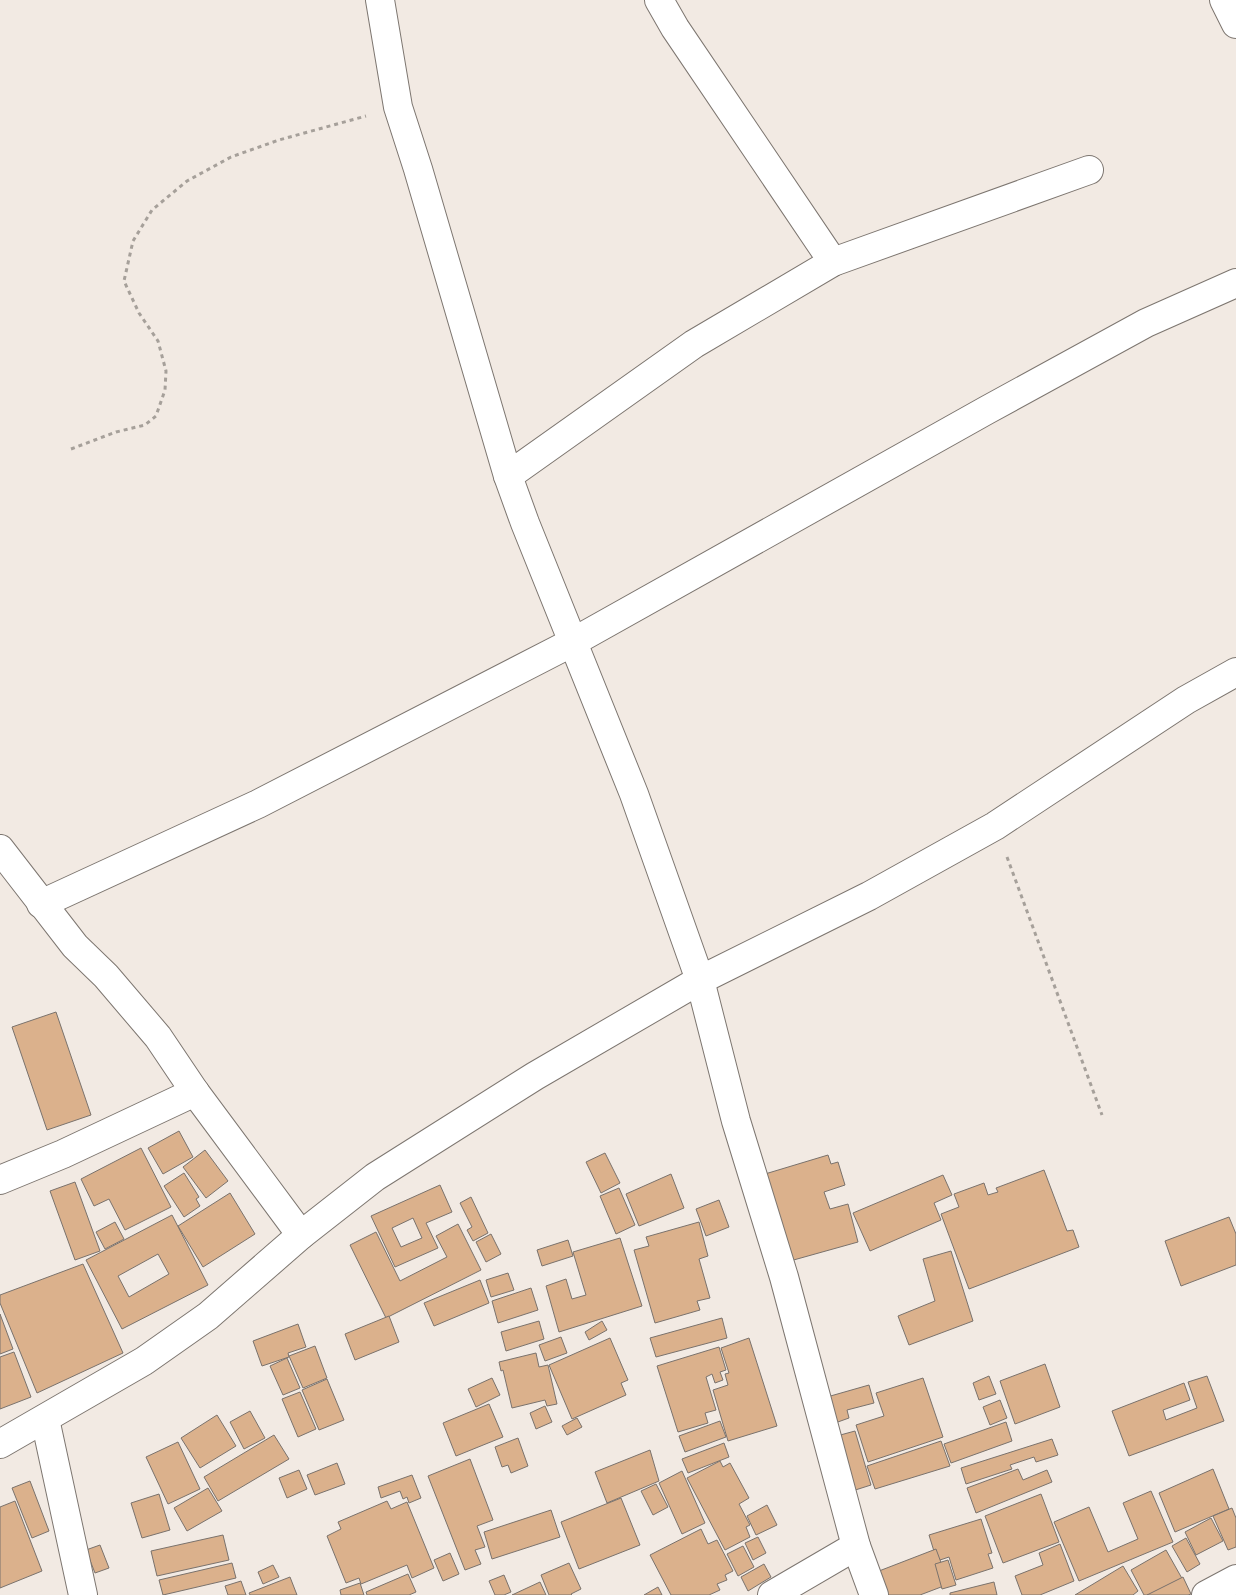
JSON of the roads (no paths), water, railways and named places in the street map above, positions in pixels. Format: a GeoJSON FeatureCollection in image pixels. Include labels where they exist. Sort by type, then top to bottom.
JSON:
{"type":"FeatureCollection","features":[{"type":"Feature","properties":{"kind":"street"},"geometry":{"type":"LineString","coordinates":[[380,0],[398,107],[508,476],[634,794],[700,980],[736,1121],[784,1277],[856,1546],[874,1595]]}},
{"type":"Feature","properties":{"kind":"street"},"geometry":{"type":"LineString","coordinates":[[659,0],[680,36],[833,262]]}},
{"type":"Feature","properties":{"kind":"street"},"geometry":{"type":"LineString","coordinates":[[1224,0],[1236,24]]}},
{"type":"Feature","properties":{"kind":"street"},"geometry":{"type":"LineString","coordinates":[[508,476],[694,344],[833,262],[1089,170]]}},
{"type":"Feature","properties":{"kind":"street"},"geometry":{"type":"LineString","coordinates":[[41,904],[258,804],[573,642],[1138,327],[1236,283]]}},
{"type":"Feature","properties":{"kind":"street"},"geometry":{"type":"LineString","coordinates":[[0,1444],[144,1361],[208,1316],[301,1235],[375,1177],[535,1076],[700,980],[869,896],[995,826],[1186,700],[1236,672]]}},
{"type":"Feature","properties":{"kind":"street"},"geometry":{"type":"LineString","coordinates":[[0,849],[75,946],[106,976],[158,1037],[195,1092],[301,1235]]}},
{"type":"Feature","properties":{"kind":"street"},"geometry":{"type":"LineString","coordinates":[[0,1180],[63,1154],[195,1092]]}},
{"type":"Feature","properties":{"kind":"street"},"geometry":{"type":"LineString","coordinates":[[45,1419],[83,1595]]}},
{"type":"Feature","properties":{"kind":"street"},"geometry":{"type":"LineString","coordinates":[[772,1595],[856,1546]]}},
{"type":"Feature","properties":{"kind":"street"},"geometry":{"type":"LineString","coordinates":[[1206,1595],[1236,1579]]}}]}
